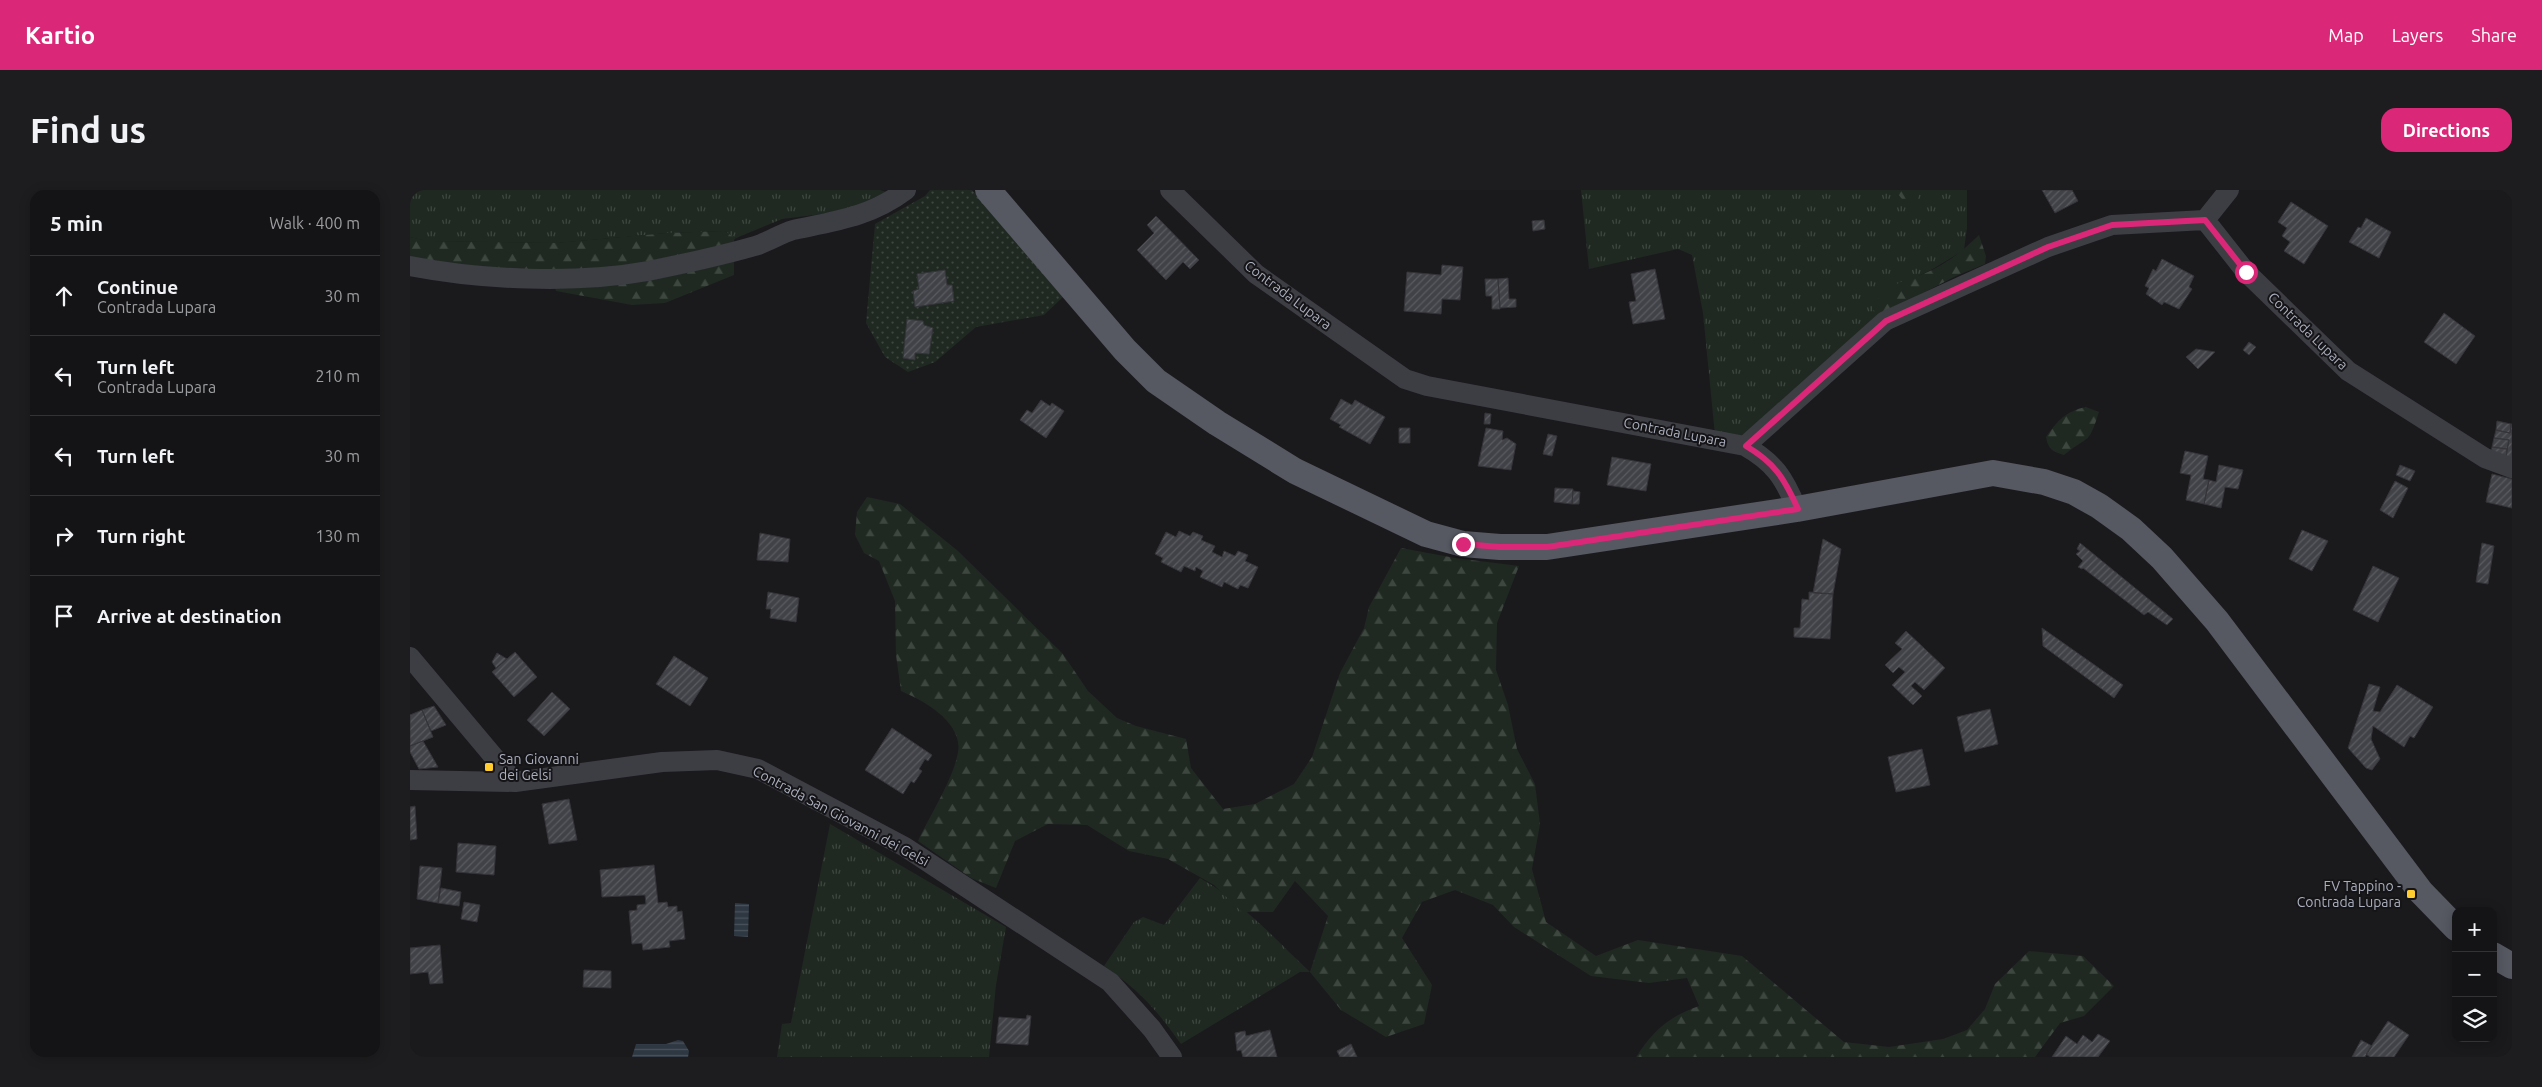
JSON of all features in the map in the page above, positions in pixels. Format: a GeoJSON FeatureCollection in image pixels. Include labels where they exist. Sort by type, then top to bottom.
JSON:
{"type":"FeatureCollection","features":[{"type":"Feature","properties":{"kind":"main road"},"geometry":{"type":"LineString","coordinates":[[988,190],[1125,350],[1156,381],[1217,423],[1295,471],[1426,534],[1463,544],[1500,547],[1547,547],[1798,509],[1993,473],[2044,482],[2074,492],[2132,528],[2188,585],[2217,620],[2421,892],[2452,924]]}},
{"type":"Feature","properties":{"kind":"main road"},"geometry":{"type":"LineString","coordinates":[[2497,957],[2512,966]]}},
{"type":"Feature","properties":{"kind":"street"},"geometry":{"type":"LineString","coordinates":[[410,266],[445,273],[570,279],[647,271],[755,245],[792,231],[839,222],[867,212],[906,190]]}},
{"type":"Feature","properties":{"kind":"street","name":"Contrada Lupara"},"geometry":{"type":"LineString","coordinates":[[1170,190],[1256,274],[1405,379],[1427,386],[1746,446],[1886,321],[2048,247],[2112,225],[2205,220],[2246,272],[2348,370],[2485,458],[2512,468]]}},
{"type":"Feature","properties":{"kind":"street"},"geometry":{"type":"LineString","coordinates":[[2205,220],[2229,190]]}},
{"type":"Feature","properties":{"kind":"street"},"geometry":{"type":"LineString","coordinates":[[1746,446],[1764,456],[1777,469],[1798,509]]}},
{"type":"Feature","properties":{"kind":"street"},"geometry":{"type":"LineString","coordinates":[[410,657],[515,782]]}},
{"type":"Feature","properties":{"kind":"street","name":"Contrada San Giovanni dei Gelsi"},"geometry":{"type":"LineString","coordinates":[[410,780],[515,782],[662,762],[717,760],[758,769],[905,847],[1110,982],[1152,1029],[1172,1057]]}},
{"type":"Feature","properties":{"kind":"green space"},"geometry":{"type":"Polygon","coordinates":[[[410,190],[880,190],[886,192],[846,211],[782,219],[736,238],[724,231],[667,233],[556,243],[426,241],[410,237],[410,190]]]}},
{"type":"Feature","properties":{"kind":"green space"},"geometry":{"type":"Polygon","coordinates":[[[930,190],[972,190],[1064,296],[1044,315],[976,327],[935,362],[908,372],[885,357],[866,323],[875,224],[925,196],[930,190]]]}},
{"type":"Feature","properties":{"kind":"green space"},"geometry":{"type":"Polygon","coordinates":[[[1581,190],[1967,190],[1967,228],[1964,250],[1918,276],[1880,315],[1753,429],[1740,436],[1715,435],[1703,313],[1692,255],[1678,249],[1589,269],[1581,190]]]}},
{"type":"Feature","properties":{"kind":"green space"},"geometry":{"type":"Polygon","coordinates":[[[1895,190],[1920,190],[1918,199],[1908,207],[1895,190]]]}},
{"type":"Feature","properties":{"kind":"green space"},"geometry":{"type":"Polygon","coordinates":[[[724,231],[736,238],[734,240],[734,275],[665,303],[632,305],[556,291],[550,271],[486,268],[410,258],[410,237],[427,241],[556,243],[667,233],[724,231]]]}},
{"type":"Feature","properties":{"kind":"green space"},"geometry":{"type":"Polygon","coordinates":[[[1979,235],[1986,256],[1985,264],[1956,276],[1880,315],[1873,310],[1882,293],[1889,288],[1939,266],[1957,254],[1979,235]]]}},
{"type":"Feature","properties":{"kind":"green space"},"geometry":{"type":"Polygon","coordinates":[[[2086,407],[2099,412],[2090,435],[2064,455],[2057,453],[2048,444],[2046,437],[2054,426],[2067,414],[2086,407]]]}},
{"type":"Feature","properties":{"kind":"green space"},"geometry":{"type":"Polygon","coordinates":[[[867,497],[900,504],[958,551],[1063,654],[1088,691],[1117,718],[1136,726],[1186,739],[1191,768],[1223,809],[1255,804],[1294,784],[1312,757],[1340,673],[1364,628],[1369,607],[1401,548],[1455,558],[1519,566],[1497,623],[1496,670],[1508,705],[1517,749],[1535,784],[1540,824],[1532,869],[1546,922],[1596,956],[1638,940],[1742,956],[1844,1042],[1889,1047],[1943,1039],[1967,1030],[1985,1009],[1995,984],[2029,951],[2083,956],[2114,986],[2084,1016],[2060,1023],[2035,1057],[1636,1057],[1649,1039],[1670,1020],[1699,1006],[1687,978],[1649,983],[1591,976],[1514,927],[1493,905],[1455,890],[1422,902],[1402,938],[1432,985],[1424,1024],[1386,1037],[1341,1010],[1310,972],[1328,916],[1295,881],[1273,912],[1242,912],[1214,885],[1168,859],[1129,851],[1087,825],[1048,824],[1015,841],[996,888],[971,878],[918,841],[952,774],[958,752],[958,741],[948,722],[940,714],[901,691],[896,655],[895,601],[879,561],[864,553],[855,535],[857,512],[867,497]]]}},
{"type":"Feature","properties":{"kind":"green space"},"geometry":{"type":"Polygon","coordinates":[[[830,824],[1006,927],[996,985],[989,1057],[777,1057],[782,1024],[791,1023],[830,824]]]}},
{"type":"Feature","properties":{"kind":"green space"},"geometry":{"type":"Polygon","coordinates":[[[1200,878],[1244,909],[1310,972],[1300,972],[1181,1044],[1146,1001],[1128,984],[1104,966],[1134,922],[1143,917],[1164,925],[1200,878]]]}},
{"type":"Feature","properties":{"kind":"water"},"geometry":{"type":"Polygon","coordinates":[[[735,903],[749,904],[748,937],[734,936],[735,903]]]}},
{"type":"Feature","properties":{"kind":"water"},"geometry":{"type":"Polygon","coordinates":[[[678,1040],[683,1041],[689,1051],[688,1057],[632,1057],[636,1044],[666,1044],[678,1040]]]}},
{"type":"Feature","properties":{"kind":"building"},"geometry":{"type":"Polygon","coordinates":[[[2042,190],[2072,190],[2078,201],[2055,213],[2042,190]]]}},
{"type":"Feature","properties":{"kind":"building"},"geometry":{"type":"Polygon","coordinates":[[[2291,202],[2328,226],[2304,264],[2284,251],[2290,242],[2282,236],[2287,228],[2278,222],[2291,202]]]}},
{"type":"Feature","properties":{"kind":"building"},"geometry":{"type":"Polygon","coordinates":[[[1156,216],[1199,260],[1190,269],[1183,262],[1166,280],[1137,250],[1154,233],[1147,225],[1156,216]]]}},
{"type":"Feature","properties":{"kind":"building"},"geometry":{"type":"Polygon","coordinates":[[[2366,218],[2391,232],[2379,258],[2349,242],[2358,227],[2361,228],[2366,218]]]}},
{"type":"Feature","properties":{"kind":"building"},"geometry":{"type":"Polygon","coordinates":[[[1544,220],[1545,229],[1533,231],[1532,221],[1544,220]]]}},
{"type":"Feature","properties":{"kind":"building"},"geometry":{"type":"Polygon","coordinates":[[[2162,259],[2194,276],[2189,287],[2192,289],[2179,309],[2164,302],[2162,305],[2146,294],[2149,288],[2145,286],[2153,269],[2156,271],[2162,259]]]}},
{"type":"Feature","properties":{"kind":"building"},"geometry":{"type":"Polygon","coordinates":[[[1442,265],[1463,267],[1460,300],[1442,299],[1441,314],[1404,311],[1407,272],[1441,275],[1442,265]]]}},
{"type":"Feature","properties":{"kind":"building"},"geometry":{"type":"Polygon","coordinates":[[[1655,269],[1665,319],[1633,324],[1629,302],[1636,301],[1631,274],[1655,269]]]}},
{"type":"Feature","properties":{"kind":"building"},"geometry":{"type":"Polygon","coordinates":[[[945,270],[947,285],[952,285],[954,301],[915,307],[913,291],[919,289],[917,274],[945,270]]]}},
{"type":"Feature","properties":{"kind":"building"},"geometry":{"type":"Polygon","coordinates":[[[1508,278],[1509,299],[1516,299],[1516,307],[1500,308],[1498,279],[1508,278]]]}},
{"type":"Feature","properties":{"kind":"building"},"geometry":{"type":"Polygon","coordinates":[[[1485,279],[1498,279],[1500,309],[1492,309],[1492,296],[1486,296],[1485,279]]]}},
{"type":"Feature","properties":{"kind":"building"},"geometry":{"type":"Polygon","coordinates":[[[2444,313],[2475,336],[2456,364],[2424,342],[2444,313]]]}},
{"type":"Feature","properties":{"kind":"building"},"geometry":{"type":"Polygon","coordinates":[[[907,319],[923,321],[924,325],[933,328],[929,354],[915,353],[915,360],[903,358],[907,319]]]}},
{"type":"Feature","properties":{"kind":"building"},"geometry":{"type":"Polygon","coordinates":[[[2249,342],[2256,347],[2249,355],[2243,350],[2249,342]]]}},
{"type":"Feature","properties":{"kind":"building"},"geometry":{"type":"Polygon","coordinates":[[[2196,349],[2215,352],[2198,369],[2186,357],[2196,349]]]}},
{"type":"Feature","properties":{"kind":"building"},"geometry":{"type":"Polygon","coordinates":[[[1341,399],[1352,405],[1355,400],[1385,417],[1370,444],[1339,427],[1341,425],[1330,419],[1341,399]]]}},
{"type":"Feature","properties":{"kind":"building"},"geometry":{"type":"Polygon","coordinates":[[[1041,400],[1050,406],[1052,403],[1064,411],[1046,438],[1020,420],[1027,410],[1032,413],[1041,400]]]}},
{"type":"Feature","properties":{"kind":"building"},"geometry":{"type":"Polygon","coordinates":[[[1485,413],[1491,414],[1490,424],[1484,424],[1485,413]]]}},
{"type":"Feature","properties":{"kind":"building"},"geometry":{"type":"Polygon","coordinates":[[[2497,421],[2511,424],[2510,433],[2496,430],[2497,421]]]}},
{"type":"Feature","properties":{"kind":"building"},"geometry":{"type":"Polygon","coordinates":[[[2511,424],[2512,458],[2506,457],[2509,440],[2494,438],[2496,430],[2510,433],[2511,424]]]}},
{"type":"Feature","properties":{"kind":"building"},"geometry":{"type":"Polygon","coordinates":[[[1399,428],[1410,428],[1410,443],[1399,443],[1399,428]]]}},
{"type":"Feature","properties":{"kind":"building"},"geometry":{"type":"Polygon","coordinates":[[[1486,428],[1503,431],[1502,440],[1507,438],[1516,444],[1511,470],[1478,466],[1486,428]]]}},
{"type":"Feature","properties":{"kind":"building"},"geometry":{"type":"Polygon","coordinates":[[[1548,434],[1557,436],[1552,456],[1543,454],[1548,434]]]}},
{"type":"Feature","properties":{"kind":"building"},"geometry":{"type":"Polygon","coordinates":[[[2494,438],[2509,440],[2507,449],[2492,447],[2494,438]]]}},
{"type":"Feature","properties":{"kind":"building"},"geometry":{"type":"Polygon","coordinates":[[[2492,447],[2507,449],[2506,457],[2491,456],[2492,447]]]}},
{"type":"Feature","properties":{"kind":"building"},"geometry":{"type":"Polygon","coordinates":[[[2185,451],[2208,456],[2203,479],[2209,480],[2204,504],[2186,500],[2191,475],[2180,473],[2185,451]]]}},
{"type":"Feature","properties":{"kind":"building"},"geometry":{"type":"Polygon","coordinates":[[[1612,457],[1651,464],[1646,491],[1607,485],[1612,457]]]}},
{"type":"Feature","properties":{"kind":"building"},"geometry":{"type":"Polygon","coordinates":[[[2219,465],[2243,470],[2238,489],[2225,487],[2221,508],[2204,504],[2209,480],[2216,482],[2219,465]]]}},
{"type":"Feature","properties":{"kind":"building"},"geometry":{"type":"Polygon","coordinates":[[[2400,465],[2415,471],[2410,481],[2396,475],[2400,465]]]}},
{"type":"Feature","properties":{"kind":"building"},"geometry":{"type":"Polygon","coordinates":[[[2492,474],[2512,479],[2512,508],[2486,502],[2492,474]]]}},
{"type":"Feature","properties":{"kind":"building"},"geometry":{"type":"Polygon","coordinates":[[[2395,481],[2408,488],[2393,518],[2380,510],[2395,481]]]}},
{"type":"Feature","properties":{"kind":"building"},"geometry":{"type":"Polygon","coordinates":[[[1555,488],[1573,489],[1572,504],[1554,502],[1555,488]]]}},
{"type":"Feature","properties":{"kind":"building"},"geometry":{"type":"Polygon","coordinates":[[[1573,491],[1580,492],[1579,504],[1572,504],[1573,491]]]}},
{"type":"Feature","properties":{"kind":"building"},"geometry":{"type":"Polygon","coordinates":[[[2302,530],[2328,541],[2312,571],[2289,559],[2302,530]]]}},
{"type":"Feature","properties":{"kind":"building"},"geometry":{"type":"Polygon","coordinates":[[[1179,531],[1190,536],[1193,532],[1203,536],[1201,540],[1215,546],[1212,552],[1222,557],[1224,551],[1235,556],[1238,551],[1248,555],[1245,561],[1258,567],[1248,588],[1240,585],[1238,589],[1224,582],[1222,587],[1200,577],[1203,571],[1196,567],[1195,571],[1184,566],[1181,572],[1161,562],[1163,558],[1155,554],[1166,532],[1176,537],[1179,531]]]}},
{"type":"Feature","properties":{"kind":"building"},"geometry":{"type":"Polygon","coordinates":[[[760,533],[790,539],[788,562],[757,560],[760,533]]]}},
{"type":"Feature","properties":{"kind":"building"},"geometry":{"type":"Polygon","coordinates":[[[1823,539],[1841,549],[1833,594],[1813,593],[1823,539]]]}},
{"type":"Feature","properties":{"kind":"building"},"geometry":{"type":"Polygon","coordinates":[[[2080,543],[2173,619],[2167,625],[2148,612],[2144,615],[2083,568],[2078,567],[2083,561],[2076,554],[2080,551],[2077,549],[2080,543]]]}},
{"type":"Feature","properties":{"kind":"building"},"geometry":{"type":"Polygon","coordinates":[[[2482,543],[2494,546],[2488,584],[2476,582],[2482,543]]]}},
{"type":"Feature","properties":{"kind":"building"},"geometry":{"type":"Polygon","coordinates":[[[2373,566],[2399,578],[2378,622],[2353,610],[2373,566]]]}},
{"type":"Feature","properties":{"kind":"building"},"geometry":{"type":"Polygon","coordinates":[[[768,592],[799,598],[796,622],[770,618],[771,609],[766,609],[768,592]]]}},
{"type":"Feature","properties":{"kind":"building"},"geometry":{"type":"Polygon","coordinates":[[[1809,592],[1833,594],[1830,639],[1794,637],[1794,628],[1800,628],[1802,599],[1809,600],[1809,592]]]}},
{"type":"Feature","properties":{"kind":"building"},"geometry":{"type":"Polygon","coordinates":[[[2042,628],[2123,685],[2114,698],[2043,646],[2042,628]]]}},
{"type":"Feature","properties":{"kind":"building"},"geometry":{"type":"Polygon","coordinates":[[[1906,631],[1945,668],[1924,690],[1915,682],[1911,686],[1922,696],[1913,705],[1892,685],[1905,672],[1899,667],[1893,673],[1885,665],[1902,649],[1895,643],[1906,631]]]}},
{"type":"Feature","properties":{"kind":"building"},"geometry":{"type":"Polygon","coordinates":[[[515,652],[537,677],[514,697],[492,672],[515,652]]]}},
{"type":"Feature","properties":{"kind":"building"},"geometry":{"type":"Polygon","coordinates":[[[497,653],[507,659],[496,668],[492,662],[497,653]]]}},
{"type":"Feature","properties":{"kind":"building"},"geometry":{"type":"Polygon","coordinates":[[[674,656],[708,678],[690,706],[656,684],[674,656]]]}},
{"type":"Feature","properties":{"kind":"building"},"geometry":{"type":"Polygon","coordinates":[[[2369,684],[2380,687],[2373,711],[2380,712],[2397,685],[2433,707],[2414,738],[2410,736],[2404,747],[2373,726],[2371,739],[2380,759],[2372,770],[2366,768],[2348,748],[2369,684]]]}},
{"type":"Feature","properties":{"kind":"building"},"geometry":{"type":"Polygon","coordinates":[[[552,692],[570,709],[544,736],[527,720],[552,692]]]}},
{"type":"Feature","properties":{"kind":"building"},"geometry":{"type":"Polygon","coordinates":[[[434,706],[446,725],[431,731],[422,710],[434,706]]]}},
{"type":"Feature","properties":{"kind":"building"},"geometry":{"type":"Polygon","coordinates":[[[1990,709],[1998,744],[1965,752],[1957,717],[1990,709]]]}},
{"type":"Feature","properties":{"kind":"building"},"geometry":{"type":"Polygon","coordinates":[[[422,710],[433,737],[410,746],[410,715],[422,710]]]}},
{"type":"Feature","properties":{"kind":"building"},"geometry":{"type":"Polygon","coordinates":[[[892,728],[932,755],[928,761],[925,759],[919,769],[922,771],[914,783],[911,781],[903,794],[865,770],[892,728]]]}},
{"type":"Feature","properties":{"kind":"building"},"geometry":{"type":"Polygon","coordinates":[[[423,741],[438,767],[419,769],[410,752],[410,746],[423,741]]]}},
{"type":"Feature","properties":{"kind":"building"},"geometry":{"type":"Polygon","coordinates":[[[1922,749],[1930,785],[1896,792],[1888,757],[1922,749]]]}},
{"type":"Feature","properties":{"kind":"building"},"geometry":{"type":"Polygon","coordinates":[[[569,799],[577,840],[549,844],[542,804],[569,799]]]}},
{"type":"Feature","properties":{"kind":"building"},"geometry":{"type":"Polygon","coordinates":[[[415,806],[417,839],[410,840],[410,807],[415,806]]]}},
{"type":"Feature","properties":{"kind":"building"},"geometry":{"type":"Polygon","coordinates":[[[458,843],[496,846],[494,875],[456,872],[458,843]]]}},
{"type":"Feature","properties":{"kind":"building"},"geometry":{"type":"Polygon","coordinates":[[[654,865],[658,903],[667,902],[668,907],[677,906],[677,912],[682,911],[685,939],[669,941],[670,947],[643,950],[642,943],[632,944],[629,911],[637,910],[637,905],[646,904],[645,895],[602,897],[600,870],[654,865]]]}},
{"type":"Feature","properties":{"kind":"building"},"geometry":{"type":"Polygon","coordinates":[[[420,866],[442,868],[438,903],[417,899],[420,866]]]}},
{"type":"Feature","properties":{"kind":"building"},"geometry":{"type":"Polygon","coordinates":[[[441,888],[461,892],[459,906],[438,903],[441,888]]]}},
{"type":"Feature","properties":{"kind":"building"},"geometry":{"type":"Polygon","coordinates":[[[464,902],[480,905],[477,922],[461,919],[464,902]]]}},
{"type":"Feature","properties":{"kind":"building"},"geometry":{"type":"Polygon","coordinates":[[[440,945],[443,983],[430,984],[428,972],[410,974],[410,948],[440,945]]]}},
{"type":"Feature","properties":{"kind":"building"},"geometry":{"type":"Polygon","coordinates":[[[584,970],[611,971],[611,988],[583,987],[584,970]]]}},
{"type":"Feature","properties":{"kind":"building"},"geometry":{"type":"Polygon","coordinates":[[[1027,1015],[1031,1016],[1028,1045],[996,1043],[999,1017],[1026,1019],[1027,1015]]]}},
{"type":"Feature","properties":{"kind":"building"},"geometry":{"type":"Polygon","coordinates":[[[2388,1021],[2409,1035],[2394,1057],[2370,1057],[2366,1054],[2388,1021]]]}},
{"type":"Feature","properties":{"kind":"building"},"geometry":{"type":"Polygon","coordinates":[[[1270,1030],[1277,1057],[1243,1057],[1241,1050],[1237,1051],[1235,1033],[1245,1031],[1246,1036],[1270,1030]]]}},
{"type":"Feature","properties":{"kind":"building"},"geometry":{"type":"Polygon","coordinates":[[[2098,1034],[2110,1041],[2098,1057],[2052,1057],[2066,1036],[2077,1044],[2083,1035],[2092,1042],[2098,1034]]]}},
{"type":"Feature","properties":{"kind":"building"},"geometry":{"type":"Polygon","coordinates":[[[2361,1040],[2372,1046],[2365,1057],[2352,1057],[2361,1040]]]}},
{"type":"Feature","properties":{"kind":"building"},"geometry":{"type":"Polygon","coordinates":[[[1351,1044],[1357,1057],[1340,1057],[1337,1051],[1351,1044]]]}},
{"type":"Feature","properties":{"kind":"place","name":"San Giovanni dei Gelsi"},"geometry":{"type":"Point","coordinates":[489,767]}},
{"type":"Feature","properties":{"kind":"place","name":"FV Tappino - Contrada Lupara"},"geometry":{"type":"Point","coordinates":[2411,894]}},
{"type":"Feature","properties":{"kind":"route"},"geometry":{"type":"LineString","coordinates":[[1463,544],[1500,547],[1547,547],[1798,509],[1777,469],[1764,456],[1746,446],[1886,321],[2048,247],[2112,225],[2205,220],[2246,272]]}}]}
